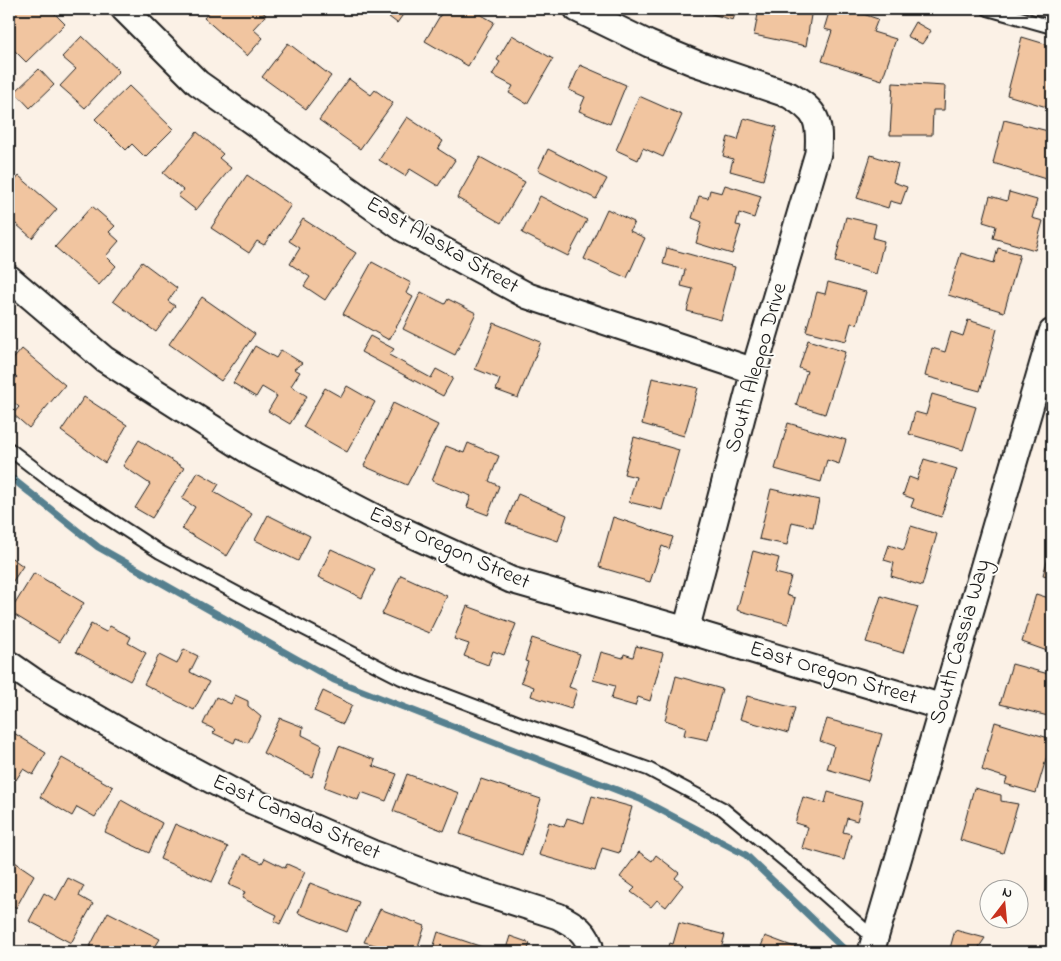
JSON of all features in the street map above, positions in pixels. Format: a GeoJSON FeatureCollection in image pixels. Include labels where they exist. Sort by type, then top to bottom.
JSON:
{"type":"FeatureCollection","features":[{"type":"Feature","properties":{"kind":"street","name":"East Alaska Street"},"geometry":{"type":"LineString","coordinates":[[124,9],[198,83],[404,229],[528,296],[754,371]]}},
{"type":"Feature","properties":{"kind":"street","name":"South Aleppo Drive"},"geometry":{"type":"LineString","coordinates":[[577,9],[648,44],[695,63],[789,96],[816,110],[819,131],[818,153],[754,371],[686,630]]}},
{"type":"Feature","properties":{"kind":"street","name":"East Oregon Street"},"geometry":{"type":"LineString","coordinates":[[9,278],[104,360],[255,455],[380,520],[511,580],[686,630],[942,707]]}},
{"type":"Feature","properties":{"kind":"street","name":"South Cassia Way"},"geometry":{"type":"LineString","coordinates":[[873,946],[1052,332]]}},
{"type":"Feature","properties":{"kind":"street","name":"East Canada Street"},"geometry":{"type":"LineString","coordinates":[[9,664],[35,682],[125,734],[243,797],[372,853],[454,883],[558,916],[574,924],[595,945]]}},
{"type":"Feature","properties":{"kind":"lane"},"geometry":{"type":"LineString","coordinates":[[988,9],[1052,28]]}},
{"type":"Feature","properties":{"kind":"lane"},"geometry":{"type":"LineString","coordinates":[[9,449],[52,482],[160,552],[401,678],[648,769],[723,809],[805,877],[873,946]]}},
{"type":"Feature","properties":{"kind":"building"},"geometry":{"type":"Polygon","coordinates":[[[9,9],[50,9],[65,24],[26,62],[9,45],[9,9]]]}},
{"type":"Feature","properties":{"kind":"building"},"geometry":{"type":"Polygon","coordinates":[[[212,9],[259,9],[266,15],[253,29],[263,38],[247,56],[204,18],[212,9]]]}},
{"type":"Feature","properties":{"kind":"building"},"geometry":{"type":"Polygon","coordinates":[[[381,9],[407,9],[397,23],[381,9]]]}},
{"type":"Feature","properties":{"kind":"building"},"geometry":{"type":"Polygon","coordinates":[[[444,9],[471,9],[494,22],[468,66],[425,41],[444,9]]]}},
{"type":"Feature","properties":{"kind":"building"},"geometry":{"type":"Polygon","coordinates":[[[694,9],[737,9],[733,20],[694,9]]]}},
{"type":"Feature","properties":{"kind":"building"},"geometry":{"type":"Polygon","coordinates":[[[759,9],[812,9],[806,46],[754,35],[759,9]]]}},
{"type":"Feature","properties":{"kind":"building"},"geometry":{"type":"Polygon","coordinates":[[[830,9],[858,9],[857,12],[878,19],[873,32],[896,39],[882,80],[822,61],[832,31],[824,29],[830,9]]]}},
{"type":"Feature","properties":{"kind":"building"},"geometry":{"type":"Polygon","coordinates":[[[915,22],[931,31],[922,44],[907,36],[915,22]]]}},
{"type":"Feature","properties":{"kind":"building"},"geometry":{"type":"Polygon","coordinates":[[[512,35],[553,59],[527,104],[509,93],[513,86],[492,75],[500,62],[497,60],[512,35]]]}},
{"type":"Feature","properties":{"kind":"building"},"geometry":{"type":"Polygon","coordinates":[[[82,36],[119,71],[85,108],[60,86],[76,69],[62,57],[82,36]]]}},
{"type":"Feature","properties":{"kind":"building"},"geometry":{"type":"Polygon","coordinates":[[[1022,37],[1052,46],[1052,102],[1050,108],[1007,95],[1022,37]]]}},
{"type":"Feature","properties":{"kind":"building"},"geometry":{"type":"Polygon","coordinates":[[[288,43],[331,76],[306,109],[262,77],[288,43]]]}},
{"type":"Feature","properties":{"kind":"building"},"geometry":{"type":"Polygon","coordinates":[[[580,65],[626,85],[610,124],[579,111],[585,97],[569,90],[580,65]]]}},
{"type":"Feature","properties":{"kind":"building"},"geometry":{"type":"Polygon","coordinates":[[[39,69],[54,85],[30,108],[15,92],[39,69]]]}},
{"type":"Feature","properties":{"kind":"building"},"geometry":{"type":"Polygon","coordinates":[[[349,79],[371,95],[375,90],[393,103],[360,149],[319,120],[349,79]]]}},
{"type":"Feature","properties":{"kind":"building"},"geometry":{"type":"Polygon","coordinates":[[[893,83],[945,86],[944,110],[933,110],[932,135],[890,135],[893,83]]]}},
{"type":"Feature","properties":{"kind":"building"},"geometry":{"type":"Polygon","coordinates":[[[129,86],[173,129],[145,157],[132,144],[126,150],[95,119],[129,86]]]}},
{"type":"Feature","properties":{"kind":"building"},"geometry":{"type":"Polygon","coordinates":[[[639,96],[682,115],[663,157],[643,148],[638,160],[616,150],[639,96]]]}},
{"type":"Feature","properties":{"kind":"building"},"geometry":{"type":"Polygon","coordinates":[[[407,117],[443,141],[438,149],[455,160],[438,186],[410,169],[405,176],[379,160],[407,117]]]}},
{"type":"Feature","properties":{"kind":"building"},"geometry":{"type":"Polygon","coordinates":[[[744,118],[777,127],[763,180],[730,171],[733,159],[723,156],[728,137],[738,140],[744,118]]]}},
{"type":"Feature","properties":{"kind":"building"},"geometry":{"type":"Polygon","coordinates":[[[1004,120],[1052,132],[1052,163],[1049,180],[993,163],[1004,120]]]}},
{"type":"Feature","properties":{"kind":"building"},"geometry":{"type":"Polygon","coordinates":[[[197,132],[223,154],[219,158],[231,168],[196,210],[178,196],[183,190],[163,173],[197,132]]]}},
{"type":"Feature","properties":{"kind":"building"},"geometry":{"type":"Polygon","coordinates":[[[548,149],[607,179],[596,199],[538,170],[548,149]]]}},
{"type":"Feature","properties":{"kind":"building"},"geometry":{"type":"Polygon","coordinates":[[[871,155],[898,164],[893,182],[907,187],[901,204],[890,201],[888,208],[857,198],[871,155]]]}},
{"type":"Feature","properties":{"kind":"building"},"geometry":{"type":"Polygon","coordinates":[[[480,157],[525,182],[501,223],[457,198],[480,157]]]}},
{"type":"Feature","properties":{"kind":"building"},"geometry":{"type":"Polygon","coordinates":[[[247,175],[291,205],[264,245],[257,241],[249,253],[211,228],[247,175]]]}},
{"type":"Feature","properties":{"kind":"building"},"geometry":{"type":"Polygon","coordinates":[[[19,176],[57,209],[32,238],[9,218],[9,188],[19,176]]]}},
{"type":"Feature","properties":{"kind":"building"},"geometry":{"type":"Polygon","coordinates":[[[725,185],[761,196],[754,218],[739,213],[736,225],[741,226],[732,254],[696,243],[702,222],[692,218],[699,196],[708,198],[710,190],[722,193],[725,185]]]}},
{"type":"Feature","properties":{"kind":"building"},"geometry":{"type":"Polygon","coordinates":[[[1009,192],[1037,200],[1032,218],[1043,221],[1035,250],[993,238],[996,226],[983,222],[990,196],[1007,201],[1009,192]]]}},
{"type":"Feature","properties":{"kind":"building"},"geometry":{"type":"Polygon","coordinates":[[[540,196],[587,220],[568,256],[522,233],[540,196]]]}},
{"type":"Feature","properties":{"kind":"building"},"geometry":{"type":"Polygon","coordinates":[[[92,206],[115,226],[109,232],[119,241],[106,256],[116,266],[99,285],[55,247],[92,206]]]}},
{"type":"Feature","properties":{"kind":"building"},"geometry":{"type":"Polygon","coordinates":[[[607,209],[634,222],[630,231],[645,238],[627,278],[584,259],[607,209]]]}},
{"type":"Feature","properties":{"kind":"building"},"geometry":{"type":"Polygon","coordinates":[[[846,217],[876,224],[873,238],[884,241],[876,274],[835,262],[846,217]]]}},
{"type":"Feature","properties":{"kind":"building"},"geometry":{"type":"Polygon","coordinates":[[[303,219],[356,253],[325,300],[304,286],[310,277],[290,264],[300,248],[289,241],[303,219]]]}},
{"type":"Feature","properties":{"kind":"building"},"geometry":{"type":"Polygon","coordinates":[[[667,248],[735,267],[721,320],[687,311],[693,289],[681,286],[685,270],[663,264],[667,248]]]}},
{"type":"Feature","properties":{"kind":"building"},"geometry":{"type":"Polygon","coordinates":[[[998,248],[1020,254],[1004,312],[948,295],[961,253],[994,263],[998,248]]]}},
{"type":"Feature","properties":{"kind":"building"},"geometry":{"type":"Polygon","coordinates":[[[142,262],[177,288],[168,301],[175,306],[156,332],[113,301],[142,262]]]}},
{"type":"Feature","properties":{"kind":"building"},"geometry":{"type":"Polygon","coordinates":[[[372,262],[411,283],[406,293],[413,297],[389,340],[343,314],[372,262]]]}},
{"type":"Feature","properties":{"kind":"building"},"geometry":{"type":"Polygon","coordinates":[[[828,282],[866,292],[857,324],[851,323],[846,341],[806,331],[817,292],[825,294],[828,282]]]}},
{"type":"Feature","properties":{"kind":"building"},"geometry":{"type":"Polygon","coordinates":[[[421,292],[445,304],[448,299],[476,313],[455,355],[403,329],[421,292]]]}},
{"type":"Feature","properties":{"kind":"building"},"geometry":{"type":"Polygon","coordinates":[[[202,297],[255,334],[221,381],[169,344],[202,297]]]}},
{"type":"Feature","properties":{"kind":"building"},"geometry":{"type":"Polygon","coordinates":[[[968,320],[997,329],[980,391],[925,376],[932,348],[945,352],[951,332],[963,336],[968,320]]]}},
{"type":"Feature","properties":{"kind":"building"},"geometry":{"type":"Polygon","coordinates":[[[494,323],[541,342],[518,398],[496,390],[500,379],[475,369],[494,323]]]}},
{"type":"Feature","properties":{"kind":"building"},"geometry":{"type":"Polygon","coordinates":[[[370,336],[394,349],[389,355],[431,378],[436,369],[453,378],[443,396],[361,352],[370,336]]]}},
{"type":"Feature","properties":{"kind":"building"},"geometry":{"type":"Polygon","coordinates":[[[808,340],[845,352],[825,414],[796,405],[807,371],[799,368],[808,340]]]}},
{"type":"Feature","properties":{"kind":"building"},"geometry":{"type":"Polygon","coordinates":[[[255,346],[276,358],[281,350],[302,363],[294,369],[300,372],[291,386],[307,396],[290,424],[268,411],[277,396],[262,387],[256,397],[233,383],[255,346]]]}},
{"type":"Feature","properties":{"kind":"building"},"geometry":{"type":"Polygon","coordinates":[[[22,349],[65,385],[29,428],[13,414],[19,407],[9,398],[9,386],[17,377],[9,370],[9,364],[22,349]]]}},
{"type":"Feature","properties":{"kind":"building"},"geometry":{"type":"Polygon","coordinates":[[[652,378],[698,388],[684,436],[642,424],[652,378]]]}},
{"type":"Feature","properties":{"kind":"building"},"geometry":{"type":"Polygon","coordinates":[[[347,386],[375,402],[347,452],[303,427],[325,388],[341,397],[347,386]]]}},
{"type":"Feature","properties":{"kind":"building"},"geometry":{"type":"Polygon","coordinates":[[[932,394],[976,407],[963,450],[909,434],[915,412],[926,415],[932,394]]]}},
{"type":"Feature","properties":{"kind":"building"},"geometry":{"type":"Polygon","coordinates":[[[84,397],[127,425],[105,463],[61,431],[84,397]]]}},
{"type":"Feature","properties":{"kind":"building"},"geometry":{"type":"Polygon","coordinates":[[[393,403],[438,425],[407,485],[364,466],[393,403]]]}},
{"type":"Feature","properties":{"kind":"building"},"geometry":{"type":"Polygon","coordinates":[[[788,423],[846,440],[839,464],[827,460],[821,482],[775,469],[788,423]]]}},
{"type":"Feature","properties":{"kind":"building"},"geometry":{"type":"Polygon","coordinates":[[[634,437],[679,450],[662,510],[629,502],[636,477],[624,474],[634,437]]]}},
{"type":"Feature","properties":{"kind":"building"},"geometry":{"type":"Polygon","coordinates":[[[139,440],[184,468],[152,518],[135,508],[150,484],[123,466],[139,440]]]}},
{"type":"Feature","properties":{"kind":"building"},"geometry":{"type":"Polygon","coordinates":[[[468,443],[499,456],[489,481],[499,486],[488,515],[467,507],[471,496],[432,481],[446,446],[464,453],[468,443]]]}},
{"type":"Feature","properties":{"kind":"building"},"geometry":{"type":"Polygon","coordinates":[[[924,459],[957,469],[941,517],[911,507],[914,499],[903,495],[909,477],[917,480],[924,459]]]}},
{"type":"Feature","properties":{"kind":"building"},"geometry":{"type":"Polygon","coordinates":[[[198,472],[219,484],[214,492],[252,514],[227,556],[182,529],[195,507],[182,499],[198,472]]]}},
{"type":"Feature","properties":{"kind":"building"},"geometry":{"type":"Polygon","coordinates":[[[771,489],[819,500],[813,527],[792,522],[787,545],[759,539],[771,489]]]}},
{"type":"Feature","properties":{"kind":"building"},"geometry":{"type":"Polygon","coordinates":[[[518,494],[567,515],[558,541],[506,523],[518,494]]]}},
{"type":"Feature","properties":{"kind":"building"},"geometry":{"type":"Polygon","coordinates":[[[268,515],[310,536],[298,561],[255,540],[268,515]]]}},
{"type":"Feature","properties":{"kind":"building"},"geometry":{"type":"Polygon","coordinates":[[[613,517],[673,537],[669,549],[662,546],[650,582],[599,567],[613,517]]]}},
{"type":"Feature","properties":{"kind":"building"},"geometry":{"type":"Polygon","coordinates":[[[911,526],[937,534],[922,586],[891,576],[894,563],[884,560],[889,545],[904,550],[911,526]]]}},
{"type":"Feature","properties":{"kind":"building"},"geometry":{"type":"Polygon","coordinates":[[[331,549],[375,569],[362,598],[318,577],[331,549]]]}},
{"type":"Feature","properties":{"kind":"building"},"geometry":{"type":"Polygon","coordinates":[[[753,551],[779,558],[775,573],[791,577],[786,595],[795,598],[788,624],[737,610],[753,551]]]}},
{"type":"Feature","properties":{"kind":"building"},"geometry":{"type":"Polygon","coordinates":[[[9,556],[23,566],[9,587],[9,556]]]}},
{"type":"Feature","properties":{"kind":"building"},"geometry":{"type":"Polygon","coordinates":[[[1048,558],[1052,559],[1052,577],[1043,575],[1048,558]]]}},
{"type":"Feature","properties":{"kind":"building"},"geometry":{"type":"Polygon","coordinates":[[[34,573],[84,603],[59,642],[10,612],[34,573]]]}},
{"type":"Feature","properties":{"kind":"building"},"geometry":{"type":"Polygon","coordinates":[[[401,575],[447,596],[429,633],[382,614],[401,575]]]}},
{"type":"Feature","properties":{"kind":"building"},"geometry":{"type":"Polygon","coordinates":[[[1036,594],[1052,599],[1052,643],[1050,652],[1022,642],[1036,594]]]}},
{"type":"Feature","properties":{"kind":"building"},"geometry":{"type":"Polygon","coordinates":[[[881,596],[918,607],[903,653],[866,642],[881,596]]]}},
{"type":"Feature","properties":{"kind":"building"},"geometry":{"type":"Polygon","coordinates":[[[467,606],[516,624],[504,655],[493,651],[488,665],[464,656],[469,644],[454,639],[467,606]]]}},
{"type":"Feature","properties":{"kind":"building"},"geometry":{"type":"Polygon","coordinates":[[[91,624],[106,632],[110,626],[131,637],[128,643],[146,653],[130,681],[76,652],[91,624]]]}},
{"type":"Feature","properties":{"kind":"building"},"geometry":{"type":"Polygon","coordinates":[[[532,638],[580,654],[569,687],[577,690],[571,709],[531,696],[534,687],[521,682],[528,662],[525,661],[532,638]]]}},
{"type":"Feature","properties":{"kind":"building"},"geometry":{"type":"Polygon","coordinates":[[[636,646],[663,653],[650,701],[638,697],[635,706],[611,699],[615,686],[593,680],[601,652],[623,658],[624,654],[633,657],[636,646]]]}},
{"type":"Feature","properties":{"kind":"building"},"geometry":{"type":"Polygon","coordinates":[[[184,649],[198,656],[190,672],[209,682],[194,710],[144,684],[159,655],[177,664],[184,649]]]}},
{"type":"Feature","properties":{"kind":"building"},"geometry":{"type":"Polygon","coordinates":[[[1012,664],[1052,675],[1052,717],[1000,704],[1012,664]]]}},
{"type":"Feature","properties":{"kind":"building"},"geometry":{"type":"Polygon","coordinates":[[[676,676],[722,689],[708,740],[684,735],[686,727],[665,720],[676,676]]]}},
{"type":"Feature","properties":{"kind":"building"},"geometry":{"type":"Polygon","coordinates":[[[323,691],[352,705],[343,724],[314,711],[323,691]]]}},
{"type":"Feature","properties":{"kind":"building"},"geometry":{"type":"Polygon","coordinates":[[[235,695],[248,701],[248,706],[261,717],[248,743],[236,738],[234,743],[213,733],[216,730],[203,724],[216,697],[231,704],[235,695]]]}},
{"type":"Feature","properties":{"kind":"building"},"geometry":{"type":"Polygon","coordinates":[[[747,696],[795,708],[788,733],[740,719],[747,696]]]}},
{"type":"Feature","properties":{"kind":"building"},"geometry":{"type":"Polygon","coordinates":[[[280,718],[303,727],[302,735],[322,745],[312,777],[263,753],[280,718]]]}},
{"type":"Feature","properties":{"kind":"building"},"geometry":{"type":"Polygon","coordinates":[[[827,719],[882,734],[868,781],[827,769],[834,746],[820,741],[827,719]]]}},
{"type":"Feature","properties":{"kind":"building"},"geometry":{"type":"Polygon","coordinates":[[[995,722],[1052,739],[1036,793],[1005,784],[1007,778],[982,770],[995,722]]]}},
{"type":"Feature","properties":{"kind":"building"},"geometry":{"type":"Polygon","coordinates":[[[9,730],[46,753],[33,775],[23,769],[16,780],[9,775],[9,730]]]}},
{"type":"Feature","properties":{"kind":"building"},"geometry":{"type":"Polygon","coordinates":[[[339,746],[375,760],[373,766],[397,774],[386,801],[361,792],[358,800],[324,787],[339,746]]]}},
{"type":"Feature","properties":{"kind":"building"},"geometry":{"type":"Polygon","coordinates":[[[62,758],[113,787],[95,817],[77,807],[72,816],[40,797],[62,758]]]}},
{"type":"Feature","properties":{"kind":"building"},"geometry":{"type":"Polygon","coordinates":[[[407,774],[459,793],[444,831],[393,811],[407,774]]]}},
{"type":"Feature","properties":{"kind":"building"},"geometry":{"type":"Polygon","coordinates":[[[481,779],[541,799],[522,855],[460,834],[481,779]]]}},
{"type":"Feature","properties":{"kind":"building"},"geometry":{"type":"Polygon","coordinates":[[[974,788],[1001,795],[1001,801],[1018,804],[1003,853],[960,840],[974,788]]]}},
{"type":"Feature","properties":{"kind":"building"},"geometry":{"type":"Polygon","coordinates":[[[828,792],[862,802],[857,821],[847,818],[843,832],[851,834],[844,860],[802,848],[808,827],[795,823],[803,797],[825,803],[828,792]]]}},
{"type":"Feature","properties":{"kind":"building"},"geometry":{"type":"Polygon","coordinates":[[[592,796],[632,807],[619,853],[602,848],[595,871],[539,855],[549,822],[564,827],[567,818],[584,823],[592,796]]]}},
{"type":"Feature","properties":{"kind":"building"},"geometry":{"type":"Polygon","coordinates":[[[121,800],[162,823],[149,853],[105,832],[121,800]]]}},
{"type":"Feature","properties":{"kind":"building"},"geometry":{"type":"Polygon","coordinates":[[[175,824],[228,847],[212,882],[160,859],[175,824]]]}},
{"type":"Feature","properties":{"kind":"building"},"geometry":{"type":"Polygon","coordinates":[[[639,852],[652,861],[656,855],[679,873],[675,878],[683,885],[666,907],[657,900],[651,907],[631,892],[635,888],[620,877],[639,852]]]}},
{"type":"Feature","properties":{"kind":"building"},"geometry":{"type":"Polygon","coordinates":[[[243,854],[262,863],[265,858],[285,868],[287,864],[305,872],[280,924],[274,921],[277,915],[242,898],[245,892],[229,885],[243,854]]]}},
{"type":"Feature","properties":{"kind":"building"},"geometry":{"type":"Polygon","coordinates":[[[9,858],[34,875],[16,908],[9,902],[9,858]]]}},
{"type":"Feature","properties":{"kind":"building"},"geometry":{"type":"Polygon","coordinates":[[[68,878],[84,886],[79,896],[93,904],[71,943],[29,921],[44,893],[56,900],[68,878]]]}},
{"type":"Feature","properties":{"kind":"building"},"geometry":{"type":"Polygon","coordinates":[[[310,883],[359,902],[347,932],[298,913],[310,883]]]}},
{"type":"Feature","properties":{"kind":"building"},"geometry":{"type":"Polygon","coordinates":[[[380,909],[425,926],[416,952],[377,952],[379,946],[364,942],[380,909]]]}},
{"type":"Feature","properties":{"kind":"building"},"geometry":{"type":"Polygon","coordinates":[[[108,912],[160,939],[152,952],[87,952],[108,912]]]}},
{"type":"Feature","properties":{"kind":"building"},"geometry":{"type":"Polygon","coordinates":[[[679,923],[725,935],[720,952],[667,952],[670,943],[673,944],[679,923]]]}},
{"type":"Feature","properties":{"kind":"building"},"geometry":{"type":"Polygon","coordinates":[[[955,930],[985,938],[979,947],[998,952],[949,952],[955,930]]]}},
{"type":"Feature","properties":{"kind":"building"},"geometry":{"type":"Polygon","coordinates":[[[438,932],[491,950],[491,952],[432,952],[438,932]]]}},
{"type":"Feature","properties":{"kind":"building"},"geometry":{"type":"Polygon","coordinates":[[[510,936],[530,943],[527,952],[505,952],[510,936]]]}},
{"type":"Feature","properties":{"kind":"building"},"geometry":{"type":"Polygon","coordinates":[[[765,936],[808,952],[759,952],[765,936]]]}},
{"type":"Feature","properties":{"kind":"waterway"},"geometry":{"type":"LineString","coordinates":[[9,476],[98,547],[334,680],[640,799],[746,855],[847,952]]}}]}
